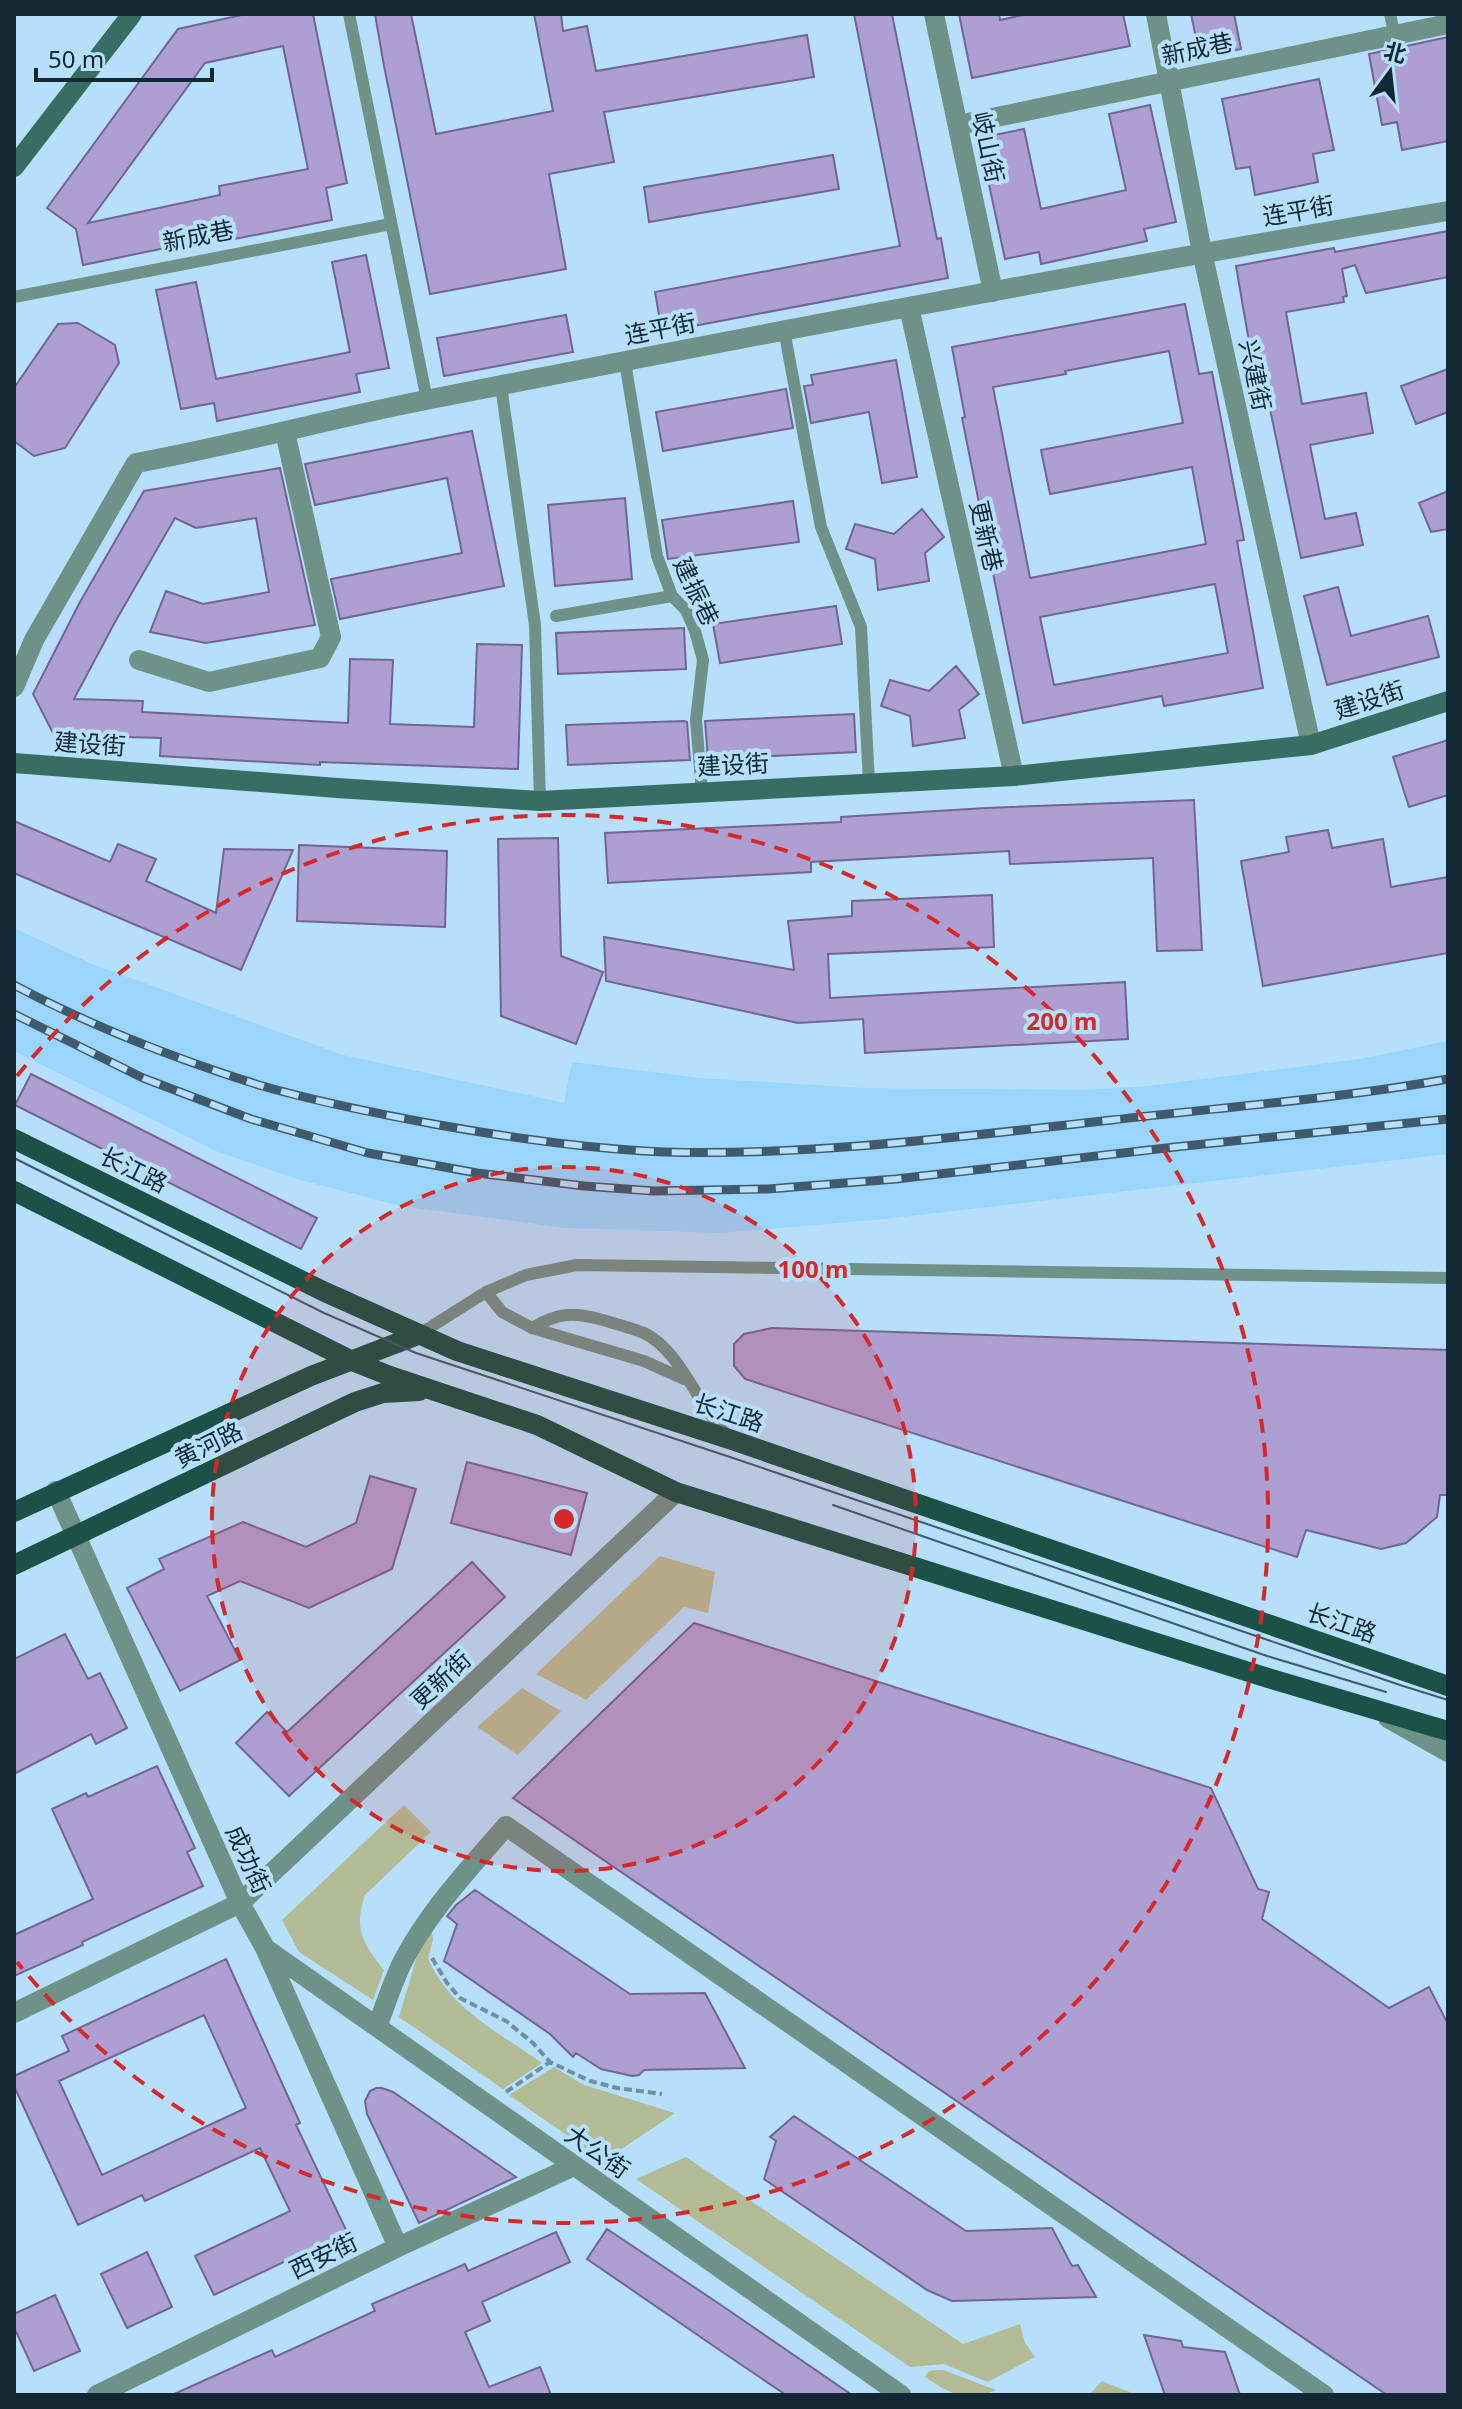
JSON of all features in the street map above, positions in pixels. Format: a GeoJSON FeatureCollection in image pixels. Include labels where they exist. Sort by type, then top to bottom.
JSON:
{"type":"FeatureCollection","features":[{"type":"Feature","properties":{"kind":"main road"},"geometry":{"type":"LineString","coordinates":[[14,167],[132,14]]}},
{"type":"Feature","properties":{"kind":"main road","name":"建设街"},"geometry":{"type":"LineString","coordinates":[[14,763],[540,801],[1014,776],[1311,745],[1448,701]]}},
{"type":"Feature","properties":{"kind":"main road","name":"长江路"},"geometry":{"type":"LineString","coordinates":[[14,1139],[325,1292],[457,1351],[732,1440],[1448,1686]]}},
{"type":"Feature","properties":{"kind":"main road"},"geometry":{"type":"LineString","coordinates":[[14,1191],[352,1361],[537,1425],[676,1492],[1378,1712],[1448,1731]]}},
{"type":"Feature","properties":{"kind":"main road","name":"黄河路"},"geometry":{"type":"LineString","coordinates":[[14,1512],[311,1376],[418,1335]]}},
{"type":"Feature","properties":{"kind":"main road","name":"黄河路"},"geometry":{"type":"LineString","coordinates":[[14,1565],[355,1402],[383,1393],[431,1390]]}},
{"type":"Feature","properties":{"kind":"street","name":"岐山街"},"geometry":{"type":"LineString","coordinates":[[934,14],[993,292]]}},
{"type":"Feature","properties":{"kind":"street","name":"兴建街"},"geometry":{"type":"LineString","coordinates":[[1156,14],[1202,252],[1311,745]]}},
{"type":"Feature","properties":{"kind":"street","name":"新成巷"},"geometry":{"type":"LineString","coordinates":[[958,125],[1169,81],[1392,24],[1448,24]]}},
{"type":"Feature","properties":{"kind":"street","name":"连平街"},"geometry":{"type":"LineString","coordinates":[[14,687],[34,640],[136,463],[427,400],[784,330],[1202,252],[1448,211]]}},
{"type":"Feature","properties":{"kind":"street","name":"更新巷"},"geometry":{"type":"LineString","coordinates":[[909,307],[1014,776]]}},
{"type":"Feature","properties":{"kind":"street"},"geometry":{"type":"LineString","coordinates":[[139,660],[209,682],[320,658],[331,637],[285,432]]}},
{"type":"Feature","properties":{"kind":"street","name":"成功街"},"geometry":{"type":"LineString","coordinates":[[56,1491],[398,2247]]}},
{"type":"Feature","properties":{"kind":"street","name":"更新街"},"geometry":{"type":"LineString","coordinates":[[14,2013],[240,1903],[676,1492]]}},
{"type":"Feature","properties":{"kind":"street"},"geometry":{"type":"LineString","coordinates":[[1378,1712],[1448,1752]]}},
{"type":"Feature","properties":{"kind":"street"},"geometry":{"type":"LineString","coordinates":[[377,2027],[400,1966],[413,1943],[456,1884],[506,1826],[1324,2395]]}},
{"type":"Feature","properties":{"kind":"street","name":"大公街"},"geometry":{"type":"LineString","coordinates":[[265,1948],[901,2395]]}},
{"type":"Feature","properties":{"kind":"street","name":"西安街"},"geometry":{"type":"LineString","coordinates":[[97,2395],[398,2247],[574,2166]]}},
{"type":"Feature","properties":{"kind":"lane"},"geometry":{"type":"LineString","coordinates":[[349,14],[427,400]]}},
{"type":"Feature","properties":{"kind":"lane","name":"新成巷"},"geometry":{"type":"LineString","coordinates":[[14,297],[391,224]]}},
{"type":"Feature","properties":{"kind":"lane"},"geometry":{"type":"LineString","coordinates":[[784,330],[821,527],[861,627],[869,783]]}},
{"type":"Feature","properties":{"kind":"lane","name":"建振巷"},"geometry":{"type":"LineString","coordinates":[[625,362],[657,556],[672,596],[686,610],[703,660],[696,720],[702,792]]}},
{"type":"Feature","properties":{"kind":"lane"},"geometry":{"type":"LineString","coordinates":[[501,386],[535,625],[540,801]]}},
{"type":"Feature","properties":{"kind":"lane"},"geometry":{"type":"LineString","coordinates":[[556,616],[672,596]]}},
{"type":"Feature","properties":{"kind":"lane"},"geometry":{"type":"LineString","coordinates":[[418,1335],[486,1292],[526,1275],[577,1265],[1448,1278]]}},
{"type":"Feature","properties":{"kind":"lane"},"geometry":{"type":"LineString","coordinates":[[486,1292],[502,1312],[532,1328],[644,1361],[687,1380]]}},
{"type":"Feature","properties":{"kind":"lane"},"geometry":{"type":"LineString","coordinates":[[532,1328],[566,1314],[585,1316],[646,1334],[669,1354],[715,1423],[732,1440]]}},
{"type":"Feature","properties":{"kind":"path"},"geometry":{"type":"LineString","coordinates":[[432,1958],[460,1998],[506,2021],[550,2062],[590,2081],[662,2094]]}},
{"type":"Feature","properties":{"kind":"path"},"geometry":{"type":"LineString","coordinates":[[502,2094],[550,2062]]}},
{"type":"Feature","properties":{"kind":"shaded area"},"geometry":{"type":"Polygon","coordinates":[[[14,928],[92,964],[343,1055],[564,1103],[572,1062],[701,1078],[863,1088],[1088,1090],[1148,1086],[1360,1059],[1448,1041],[1448,1154],[884,1219],[721,1233],[565,1228],[401,1206],[297,1179],[216,1151],[14,1051],[14,928]]]}},
{"type":"Feature","properties":{"kind":"green space"},"geometry":{"type":"Polygon","coordinates":[[[660,1556],[715,1572],[708,1613],[684,1607],[586,1700],[536,1674],[660,1556]]]}},
{"type":"Feature","properties":{"kind":"green space"},"geometry":{"type":"Polygon","coordinates":[[[522,1688],[561,1711],[518,1755],[477,1727],[522,1688]]]}},
{"type":"Feature","properties":{"kind":"green space"},"geometry":{"type":"Polygon","coordinates":[[[404,1805],[431,1832],[365,1895],[360,1917],[362,1935],[384,1970],[373,2000],[299,1952],[282,1920],[404,1805]]]}},
{"type":"Feature","properties":{"kind":"green space"},"geometry":{"type":"Polygon","coordinates":[[[432,1933],[428,1958],[448,1991],[477,2018],[542,2063],[503,2089],[399,2017],[423,1936],[432,1933]]]}},
{"type":"Feature","properties":{"kind":"green space"},"geometry":{"type":"Polygon","coordinates":[[[554,2067],[584,2085],[675,2113],[604,2161],[509,2095],[554,2067]]]}},
{"type":"Feature","properties":{"kind":"green space"},"geometry":{"type":"Polygon","coordinates":[[[686,2157],[963,2344],[1020,2324],[1025,2343],[1035,2357],[988,2382],[944,2364],[910,2367],[636,2179],[686,2157]]]}},
{"type":"Feature","properties":{"kind":"green space"},"geometry":{"type":"Polygon","coordinates":[[[934,2370],[943,2370],[996,2390],[976,2396],[959,2395],[925,2377],[934,2370]]]}},
{"type":"Feature","properties":{"kind":"green space"},"geometry":{"type":"Polygon","coordinates":[[[1102,2381],[1137,2395],[1089,2395],[1102,2381]]]}},
{"type":"Feature","properties":{"kind":"building"},"geometry":{"type":"Polygon","coordinates":[[[246,14],[313,14],[347,183],[326,188],[332,220],[229,240],[228,235],[83,265],[76,229],[47,208],[178,29],[246,14]],[[283,46],[205,63],[88,223],[220,195],[219,186],[308,169],[283,46]]]}},
{"type":"Feature","properties":{"kind":"building"},"geometry":{"type":"Polygon","coordinates":[[[375,14],[411,14],[436,134],[553,111],[534,14],[561,14],[563,31],[587,26],[596,71],[807,35],[814,77],[604,112],[614,162],[549,174],[566,269],[430,294],[375,14]]]}},
{"type":"Feature","properties":{"kind":"building"},"geometry":{"type":"Polygon","coordinates":[[[854,14],[892,14],[937,239],[941,238],[948,278],[662,332],[655,292],[900,246],[854,14]]]}},
{"type":"Feature","properties":{"kind":"building"},"geometry":{"type":"Polygon","coordinates":[[[959,14],[999,14],[1000,20],[1028,14],[1123,14],[1130,46],[972,78],[959,14]]]}},
{"type":"Feature","properties":{"kind":"building"},"geometry":{"type":"Polygon","coordinates":[[[1191,14],[1234,14],[1241,49],[1200,57],[1191,14]]]}},
{"type":"Feature","properties":{"kind":"building"},"geometry":{"type":"Polygon","coordinates":[[[1448,37],[1448,141],[1402,150],[1397,122],[1382,125],[1369,54],[1448,37]]]}},
{"type":"Feature","properties":{"kind":"building"},"geometry":{"type":"Polygon","coordinates":[[[1319,79],[1334,150],[1313,154],[1318,182],[1255,195],[1250,167],[1236,169],[1222,99],[1319,79]]]}},
{"type":"Feature","properties":{"kind":"building"},"geometry":{"type":"Polygon","coordinates":[[[1150,105],[1176,222],[1144,229],[1147,241],[1041,264],[1039,252],[1005,259],[979,138],[1024,129],[1041,209],[1126,190],[1109,114],[1150,105]]]}},
{"type":"Feature","properties":{"kind":"building"},"geometry":{"type":"Polygon","coordinates":[[[833,155],[839,189],[649,222],[644,187],[833,155]]]}},
{"type":"Feature","properties":{"kind":"building"},"geometry":{"type":"Polygon","coordinates":[[[1448,231],[1448,277],[1366,293],[1355,265],[1342,269],[1347,296],[1343,297],[1344,302],[1286,312],[1302,404],[1366,393],[1373,433],[1310,445],[1325,519],[1356,513],[1363,545],[1301,558],[1264,380],[1256,382],[1236,266],[1448,231]]]}},
{"type":"Feature","properties":{"kind":"building"},"geometry":{"type":"Polygon","coordinates":[[[366,255],[389,368],[356,374],[360,392],[217,421],[214,403],[181,409],[156,290],[196,282],[216,379],[350,352],[332,262],[366,255]]]}},
{"type":"Feature","properties":{"kind":"building"},"geometry":{"type":"Polygon","coordinates":[[[1185,304],[1199,374],[1212,372],[1244,540],[1237,541],[1263,688],[1164,706],[1162,696],[1023,723],[962,418],[965,417],[952,347],[1185,304]],[[1169,351],[993,387],[1030,578],[1206,544],[1192,467],[1050,494],[1041,450],[1183,423],[1169,351]],[[1215,584],[1040,617],[1054,685],[1228,653],[1215,584]]]}},
{"type":"Feature","properties":{"kind":"building"},"geometry":{"type":"Polygon","coordinates":[[[566,315],[573,352],[444,376],[437,338],[566,315]]]}},
{"type":"Feature","properties":{"kind":"building"},"geometry":{"type":"Polygon","coordinates":[[[78,323],[115,345],[119,363],[65,448],[34,456],[14,441],[14,388],[58,324],[78,323]]]}},
{"type":"Feature","properties":{"kind":"building"},"geometry":{"type":"Polygon","coordinates":[[[896,360],[917,477],[882,483],[869,412],[811,423],[804,386],[813,385],[811,375],[896,360]]]}},
{"type":"Feature","properties":{"kind":"building"},"geometry":{"type":"Polygon","coordinates":[[[1448,369],[1448,412],[1416,424],[1401,386],[1448,369]]]}},
{"type":"Feature","properties":{"kind":"building"},"geometry":{"type":"Polygon","coordinates":[[[786,389],[793,428],[663,451],[656,412],[786,389]]]}},
{"type":"Feature","properties":{"kind":"building"},"geometry":{"type":"Polygon","coordinates":[[[472,431],[504,586],[340,619],[331,579],[462,553],[447,478],[315,505],[305,464],[472,431]]]}},
{"type":"Feature","properties":{"kind":"building"},"geometry":{"type":"Polygon","coordinates":[[[280,468],[315,625],[206,643],[150,632],[166,591],[203,604],[269,592],[256,518],[196,528],[175,518],[74,699],[143,701],[142,712],[348,723],[350,659],[393,660],[390,724],[474,727],[477,644],[522,645],[518,769],[320,762],[320,765],[160,756],[161,738],[54,735],[33,694],[80,602],[144,491],[280,468]]]}},
{"type":"Feature","properties":{"kind":"building"},"geometry":{"type":"Polygon","coordinates":[[[1448,491],[1448,529],[1431,532],[1419,503],[1448,491]]]}},
{"type":"Feature","properties":{"kind":"building"},"geometry":{"type":"Polygon","coordinates":[[[625,498],[632,579],[555,586],[548,505],[625,498]]]}},
{"type":"Feature","properties":{"kind":"building"},"geometry":{"type":"Polygon","coordinates":[[[793,501],[799,542],[668,559],[662,520],[793,501]]]}},
{"type":"Feature","properties":{"kind":"building"},"geometry":{"type":"Polygon","coordinates":[[[922,509],[944,537],[925,553],[929,581],[878,590],[875,559],[846,549],[855,524],[894,534],[922,509]]]}},
{"type":"Feature","properties":{"kind":"building"},"geometry":{"type":"Polygon","coordinates":[[[1338,587],[1351,636],[1428,616],[1439,657],[1327,685],[1304,596],[1338,587]]]}},
{"type":"Feature","properties":{"kind":"building"},"geometry":{"type":"Polygon","coordinates":[[[836,606],[842,644],[720,663],[713,624],[836,606]]]}},
{"type":"Feature","properties":{"kind":"building"},"geometry":{"type":"Polygon","coordinates":[[[684,628],[686,669],[558,674],[556,633],[684,628]]]}},
{"type":"Feature","properties":{"kind":"building"},"geometry":{"type":"Polygon","coordinates":[[[956,666],[979,694],[959,710],[965,738],[913,746],[910,716],[881,706],[890,680],[929,691],[956,666]]]}},
{"type":"Feature","properties":{"kind":"building"},"geometry":{"type":"Polygon","coordinates":[[[854,714],[856,752],[708,759],[705,721],[854,714]]]}},
{"type":"Feature","properties":{"kind":"building"},"geometry":{"type":"Polygon","coordinates":[[[687,722],[690,760],[568,765],[566,725],[687,722]]]}},
{"type":"Feature","properties":{"kind":"building"},"geometry":{"type":"Polygon","coordinates":[[[1448,740],[1448,795],[1409,807],[1393,757],[1448,740]]]}},
{"type":"Feature","properties":{"kind":"building"},"geometry":{"type":"Polygon","coordinates":[[[1194,800],[1202,950],[1157,951],[1153,858],[1010,864],[1009,851],[811,862],[811,872],[608,883],[605,833],[841,822],[841,817],[986,808],[1194,800]]]}},
{"type":"Feature","properties":{"kind":"building"},"geometry":{"type":"Polygon","coordinates":[[[14,821],[110,862],[118,844],[156,859],[146,881],[216,913],[224,849],[293,850],[241,970],[14,873],[14,821]]]}},
{"type":"Feature","properties":{"kind":"building"},"geometry":{"type":"Polygon","coordinates":[[[1328,830],[1332,848],[1383,839],[1391,887],[1448,877],[1448,953],[1263,986],[1241,861],[1289,852],[1286,837],[1328,830]]]}},
{"type":"Feature","properties":{"kind":"building"},"geometry":{"type":"Polygon","coordinates":[[[558,838],[561,956],[603,972],[576,1044],[501,1016],[498,839],[558,838]]]}},
{"type":"Feature","properties":{"kind":"building"},"geometry":{"type":"Polygon","coordinates":[[[299,845],[447,851],[445,927],[297,921],[299,845]]]}},
{"type":"Feature","properties":{"kind":"building"},"geometry":{"type":"Polygon","coordinates":[[[992,895],[994,947],[828,954],[830,998],[1125,982],[1128,1039],[865,1053],[863,1019],[798,1023],[606,981],[604,937],[794,970],[788,921],[852,916],[852,901],[992,895]]]}},
{"type":"Feature","properties":{"kind":"building"},"geometry":{"type":"Polygon","coordinates":[[[31,1074],[317,1218],[301,1249],[15,1105],[31,1074]]]}},
{"type":"Feature","properties":{"kind":"building"},"geometry":{"type":"Polygon","coordinates":[[[772,1328],[1448,1350],[1448,1495],[1440,1495],[1437,1517],[1406,1543],[1381,1549],[1306,1530],[1297,1557],[745,1379],[734,1366],[734,1344],[744,1334],[772,1328]]]}},
{"type":"Feature","properties":{"kind":"building"},"geometry":{"type":"Polygon","coordinates":[[[467,1462],[587,1493],[571,1555],[451,1523],[467,1462]]]}},
{"type":"Feature","properties":{"kind":"building"},"geometry":{"type":"Polygon","coordinates":[[[370,1476],[416,1489],[392,1569],[309,1608],[240,1581],[207,1596],[240,1660],[180,1691],[127,1588],[164,1569],[159,1559],[243,1522],[306,1547],[356,1523],[370,1476]]]}},
{"type":"Feature","properties":{"kind":"building"},"geometry":{"type":"Polygon","coordinates":[[[472,1562],[505,1597],[289,1796],[236,1743],[267,1712],[287,1732],[472,1562]]]}},
{"type":"Feature","properties":{"kind":"building"},"geometry":{"type":"Polygon","coordinates":[[[694,1623],[1211,1788],[1258,1889],[1269,1892],[1262,1919],[1389,2008],[1429,1987],[1448,2024],[1448,2395],[1387,2395],[513,1798],[694,1623]]]}},
{"type":"Feature","properties":{"kind":"building"},"geometry":{"type":"Polygon","coordinates":[[[65,1634],[88,1679],[100,1673],[127,1728],[96,1744],[91,1734],[14,1774],[14,1659],[65,1634]]]}},
{"type":"Feature","properties":{"kind":"building"},"geometry":{"type":"Polygon","coordinates":[[[157,1766],[195,1848],[187,1852],[203,1886],[14,1976],[14,1935],[93,1899],[52,1809],[86,1793],[88,1797],[157,1766]]]}},
{"type":"Feature","properties":{"kind":"building"},"geometry":{"type":"Polygon","coordinates":[[[475,1890],[630,1994],[705,1993],[745,2068],[644,2070],[632,2076],[601,2069],[576,2053],[573,2057],[550,2034],[444,1961],[457,1924],[447,1916],[475,1890]]]}},
{"type":"Feature","properties":{"kind":"building"},"geometry":{"type":"Polygon","coordinates":[[[226,1959],[300,2123],[296,2125],[347,2232],[214,2295],[195,2256],[290,2211],[260,2148],[145,2201],[142,2195],[78,2225],[14,2086],[14,2076],[69,2051],[62,2036],[226,1959]],[[204,2015],[59,2081],[102,2175],[246,2108],[204,2015]]]}},
{"type":"Feature","properties":{"kind":"building"},"geometry":{"type":"Polygon","coordinates":[[[376,2088],[393,2092],[516,2177],[419,2223],[367,2114],[365,2101],[370,2091],[376,2088]]]}},
{"type":"Feature","properties":{"kind":"building"},"geometry":{"type":"Polygon","coordinates":[[[794,2116],[966,2231],[1052,2228],[1072,2266],[1078,2265],[1096,2297],[952,2301],[927,2290],[764,2179],[776,2141],[770,2137],[794,2116]]]}},
{"type":"Feature","properties":{"kind":"building"},"geometry":{"type":"Polygon","coordinates":[[[607,2229],[852,2395],[786,2395],[718,2349],[587,2259],[607,2229]]]}},
{"type":"Feature","properties":{"kind":"building"},"geometry":{"type":"Polygon","coordinates":[[[556,2232],[570,2262],[482,2302],[490,2321],[465,2332],[489,2387],[540,2367],[551,2395],[172,2395],[272,2350],[275,2357],[375,2311],[372,2304],[465,2264],[468,2271],[556,2232]]]}},
{"type":"Feature","properties":{"kind":"building"},"geometry":{"type":"Polygon","coordinates":[[[147,2252],[172,2307],[127,2328],[101,2274],[147,2252]]]}},
{"type":"Feature","properties":{"kind":"building"},"geometry":{"type":"Polygon","coordinates":[[[55,2295],[80,2351],[34,2371],[14,2327],[14,2314],[55,2295]]]}},
{"type":"Feature","properties":{"kind":"building"},"geometry":{"type":"Polygon","coordinates":[[[1144,2335],[1181,2341],[1183,2347],[1225,2352],[1240,2395],[1165,2395],[1144,2335]]]}},
{"type":"Feature","properties":{"kind":"tram line"},"geometry":{"type":"LineString","coordinates":[[14,1158],[324,1313],[416,1353],[1448,1700]]}},
{"type":"Feature","properties":{"kind":"tram line"},"geometry":{"type":"LineString","coordinates":[[833,1505],[1267,1656],[1386,1692]]}},
{"type":"Feature","properties":{"kind":"railway"},"geometry":{"type":"LineString","coordinates":[[14,985],[134,1041],[281,1091],[467,1130],[637,1151],[777,1151],[889,1144],[1322,1097],[1448,1079]]}},
{"type":"Feature","properties":{"kind":"railway"},"geometry":{"type":"LineString","coordinates":[[14,1014],[143,1078],[251,1119],[368,1153],[477,1173],[584,1186],[654,1191],[768,1189],[896,1179],[1448,1119]]}}]}
